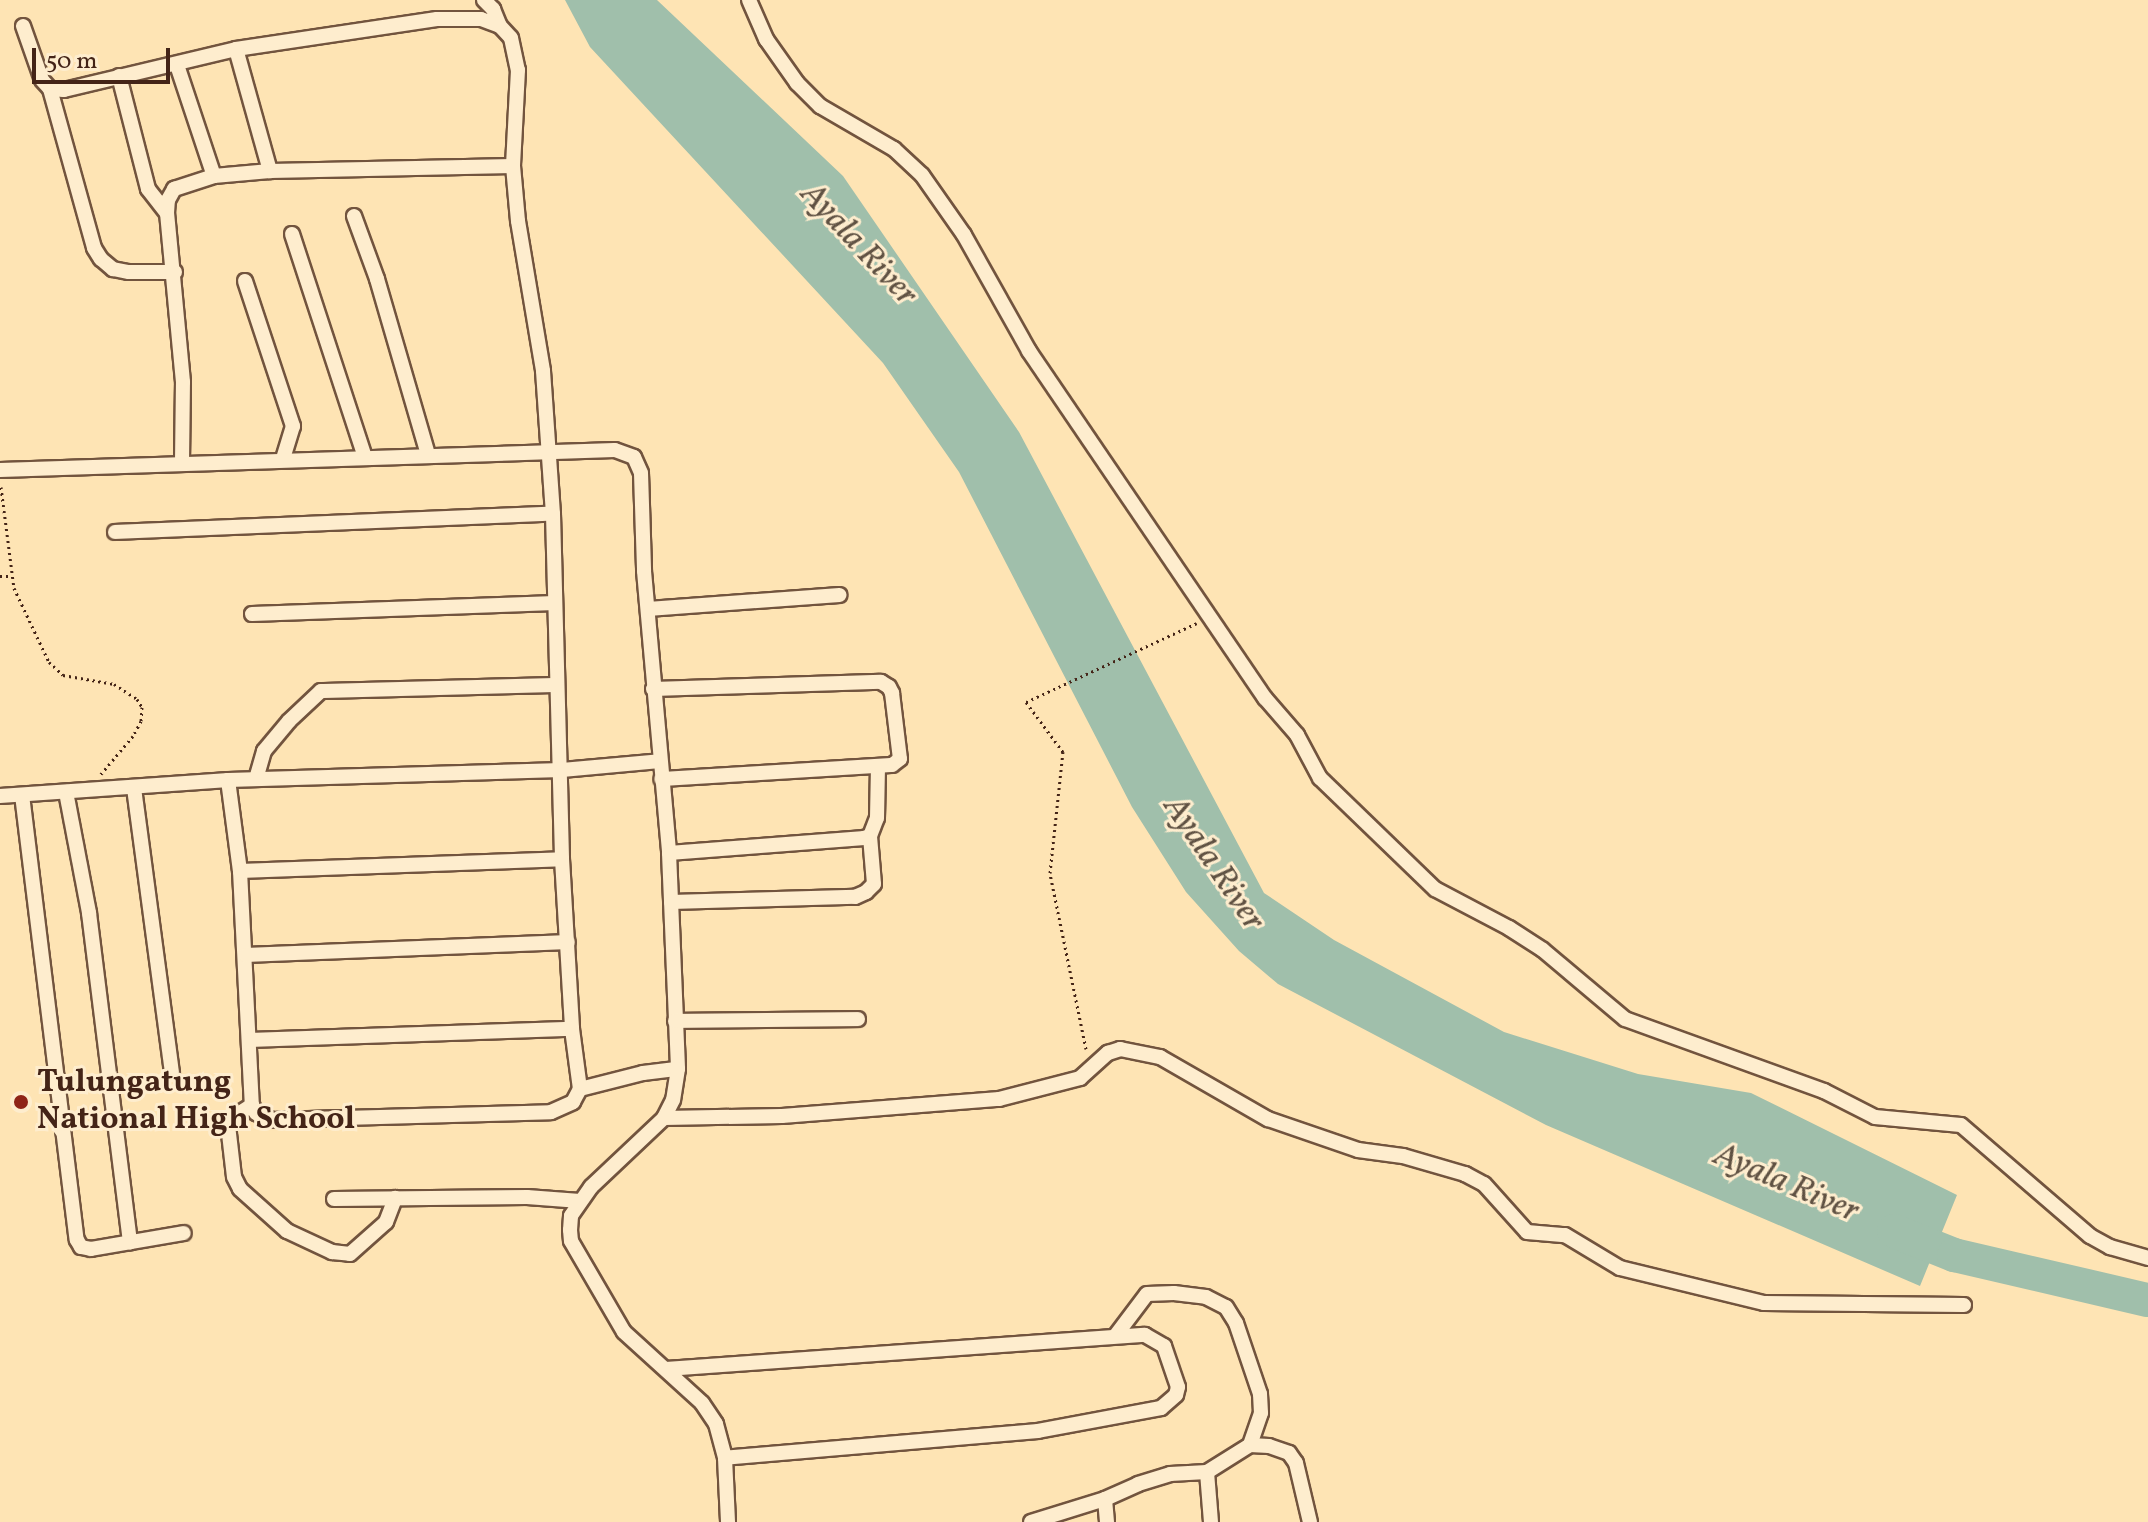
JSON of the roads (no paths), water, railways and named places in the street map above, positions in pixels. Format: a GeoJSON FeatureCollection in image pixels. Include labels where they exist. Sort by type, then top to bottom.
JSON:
{"type":"FeatureCollection","features":[{"type":"Feature","properties":{"kind":"street"},"geometry":{"type":"LineString","coordinates":[[228,780],[240,871],[252,1105],[256,1113],[272,1120],[551,1112],[573,1102],[580,1089],[572,1029],[562,859],[553,514],[543,371],[518,221],[513,166],[518,70],[511,38],[484,0]]}},
{"type":"Feature","properties":{"kind":"street"},"geometry":{"type":"LineString","coordinates":[[749,0],[766,39],[797,83],[820,106],[873,133],[922,175],[964,235],[1029,351],[1265,698],[1297,735],[1332,794],[1435,889],[1543,950],[1625,1019],[1824,1091],[1875,1117],[1961,1125],[2090,1236],[2110,1247],[2148,1258]]}},
{"type":"Feature","properties":{"kind":"street"},"geometry":{"type":"LineString","coordinates":[[50,89],[64,90],[236,49],[437,19],[481,19],[500,26]]}},
{"type":"Feature","properties":{"kind":"street"},"geometry":{"type":"LineString","coordinates":[[23,26],[42,80],[50,89],[94,248],[113,269],[175,272]]}},
{"type":"Feature","properties":{"kind":"street"},"geometry":{"type":"LineString","coordinates":[[236,49],[270,171]]}},
{"type":"Feature","properties":{"kind":"street"},"geometry":{"type":"LineString","coordinates":[[177,65],[214,176]]}},
{"type":"Feature","properties":{"kind":"street"},"geometry":{"type":"LineString","coordinates":[[119,76],[148,189],[167,213]]}},
{"type":"Feature","properties":{"kind":"street"},"geometry":{"type":"LineString","coordinates":[[182,462],[183,382],[175,272],[167,213],[168,200],[174,189],[214,176],[270,171],[513,166]]}},
{"type":"Feature","properties":{"kind":"street"},"geometry":{"type":"LineString","coordinates":[[354,216],[377,279],[428,455]]}},
{"type":"Feature","properties":{"kind":"street"},"geometry":{"type":"LineString","coordinates":[[292,234],[365,457]]}},
{"type":"Feature","properties":{"kind":"street"},"geometry":{"type":"LineString","coordinates":[[245,281],[293,426],[283,459]]}},
{"type":"Feature","properties":{"kind":"street"},"geometry":{"type":"LineString","coordinates":[[0,473],[182,462],[615,450],[634,457],[641,473],[653,689],[669,853],[678,1069],[673,1100],[664,1118],[580,1201],[571,1216],[571,1241],[624,1332],[702,1403],[716,1424],[725,1458],[728,1522]]}},
{"type":"Feature","properties":{"kind":"street"},"geometry":{"type":"LineString","coordinates":[[115,532],[553,514]]}},
{"type":"Feature","properties":{"kind":"street"},"geometry":{"type":"LineString","coordinates":[[648,609],[839,595]]}},
{"type":"Feature","properties":{"kind":"street"},"geometry":{"type":"LineString","coordinates":[[252,614],[555,603]]}},
{"type":"Feature","properties":{"kind":"street"},"geometry":{"type":"LineString","coordinates":[[653,689],[881,682],[892,693],[900,759],[895,765],[661,779]]}},
{"type":"Feature","properties":{"kind":"street"},"geometry":{"type":"LineString","coordinates":[[256,779],[264,751],[289,721],[321,691],[557,685]]}},
{"type":"Feature","properties":{"kind":"street"},"geometry":{"type":"LineString","coordinates":[[0,796],[228,780],[562,770],[660,761]]}},
{"type":"Feature","properties":{"kind":"street"},"geometry":{"type":"LineString","coordinates":[[671,902],[855,897],[874,884],[870,836],[877,818],[878,766]]}},
{"type":"Feature","properties":{"kind":"street"},"geometry":{"type":"LineString","coordinates":[[134,788],[172,1072]]}},
{"type":"Feature","properties":{"kind":"street"},"geometry":{"type":"LineString","coordinates":[[66,792],[89,913],[130,1242]]}},
{"type":"Feature","properties":{"kind":"street"},"geometry":{"type":"LineString","coordinates":[[22,795],[77,1240],[81,1247],[91,1249],[184,1233]]}},
{"type":"Feature","properties":{"kind":"street"},"geometry":{"type":"LineString","coordinates":[[669,853],[870,836]]}},
{"type":"Feature","properties":{"kind":"street"},"geometry":{"type":"LineString","coordinates":[[240,871],[562,859]]}},
{"type":"Feature","properties":{"kind":"street"},"geometry":{"type":"LineString","coordinates":[[246,955],[568,942]]}},
{"type":"Feature","properties":{"kind":"street"},"geometry":{"type":"LineString","coordinates":[[675,1021],[858,1019]]}},
{"type":"Feature","properties":{"kind":"street"},"geometry":{"type":"LineString","coordinates":[[249,1040],[572,1029]]}},
{"type":"Feature","properties":{"kind":"street"},"geometry":{"type":"LineString","coordinates":[[664,1118],[782,1116],[999,1099],[1080,1078],[1091,1072],[1108,1053],[1120,1049],[1160,1057],[1268,1119],[1358,1150],[1403,1156],[1465,1174],[1484,1184],[1527,1232],[1565,1235],[1620,1268],[1764,1303],[1964,1305]]}},
{"type":"Feature","properties":{"kind":"street"},"geometry":{"type":"LineString","coordinates":[[580,1089],[643,1073],[678,1069]]}},
{"type":"Feature","properties":{"kind":"street"},"geometry":{"type":"LineString","coordinates":[[252,1105],[235,1116],[228,1125],[234,1177],[240,1189],[287,1231],[332,1252],[350,1254],[386,1222],[395,1198]]}},
{"type":"Feature","properties":{"kind":"street"},"geometry":{"type":"LineString","coordinates":[[334,1199],[580,1201]]}},
{"type":"Feature","properties":{"kind":"street"},"geometry":{"type":"LineString","coordinates":[[1116,1335],[1147,1294],[1206,1297],[1226,1307],[1236,1323],[1260,1394],[1261,1413],[1250,1445]]}},
{"type":"Feature","properties":{"kind":"street"},"geometry":{"type":"LineString","coordinates":[[666,1369],[1145,1335],[1164,1346],[1178,1387],[1171,1402],[1161,1408],[1038,1431],[725,1458]]}},
{"type":"Feature","properties":{"kind":"street"},"geometry":{"type":"LineString","coordinates":[[1031,1522],[1105,1499],[1170,1474],[1207,1472],[1250,1445],[1269,1446],[1289,1453],[1296,1463],[1310,1522]]}},
{"type":"Feature","properties":{"kind":"street"},"geometry":{"type":"LineString","coordinates":[[1207,1472],[1211,1522]]}},
{"type":"Feature","properties":{"kind":"street"},"geometry":{"type":"LineString","coordinates":[[1105,1499],[1107,1522]]}},
{"type":"Feature","properties":{"kind":"water"},"geometry":{"type":"Polygon","coordinates":[[[565,0],[657,0],[843,176],[1019,432],[1264,893],[1334,940],[1504,1032],[1638,1074],[1751,1093],[1957,1195],[1920,1286],[1546,1125],[1278,984],[1239,951],[1186,892],[1132,807],[959,472],[883,363],[590,47],[565,0]]]}},
{"type":"Feature","properties":{"kind":"waterway","name":"Ayala River"},"geometry":{"type":"LineString","coordinates":[[1894,1231],[1954,1255],[2148,1300]]}},
{"type":"Feature","properties":{"kind":"place","name":"Tulungatung National High School"},"geometry":{"type":"Point","coordinates":[21,1102]}}]}
